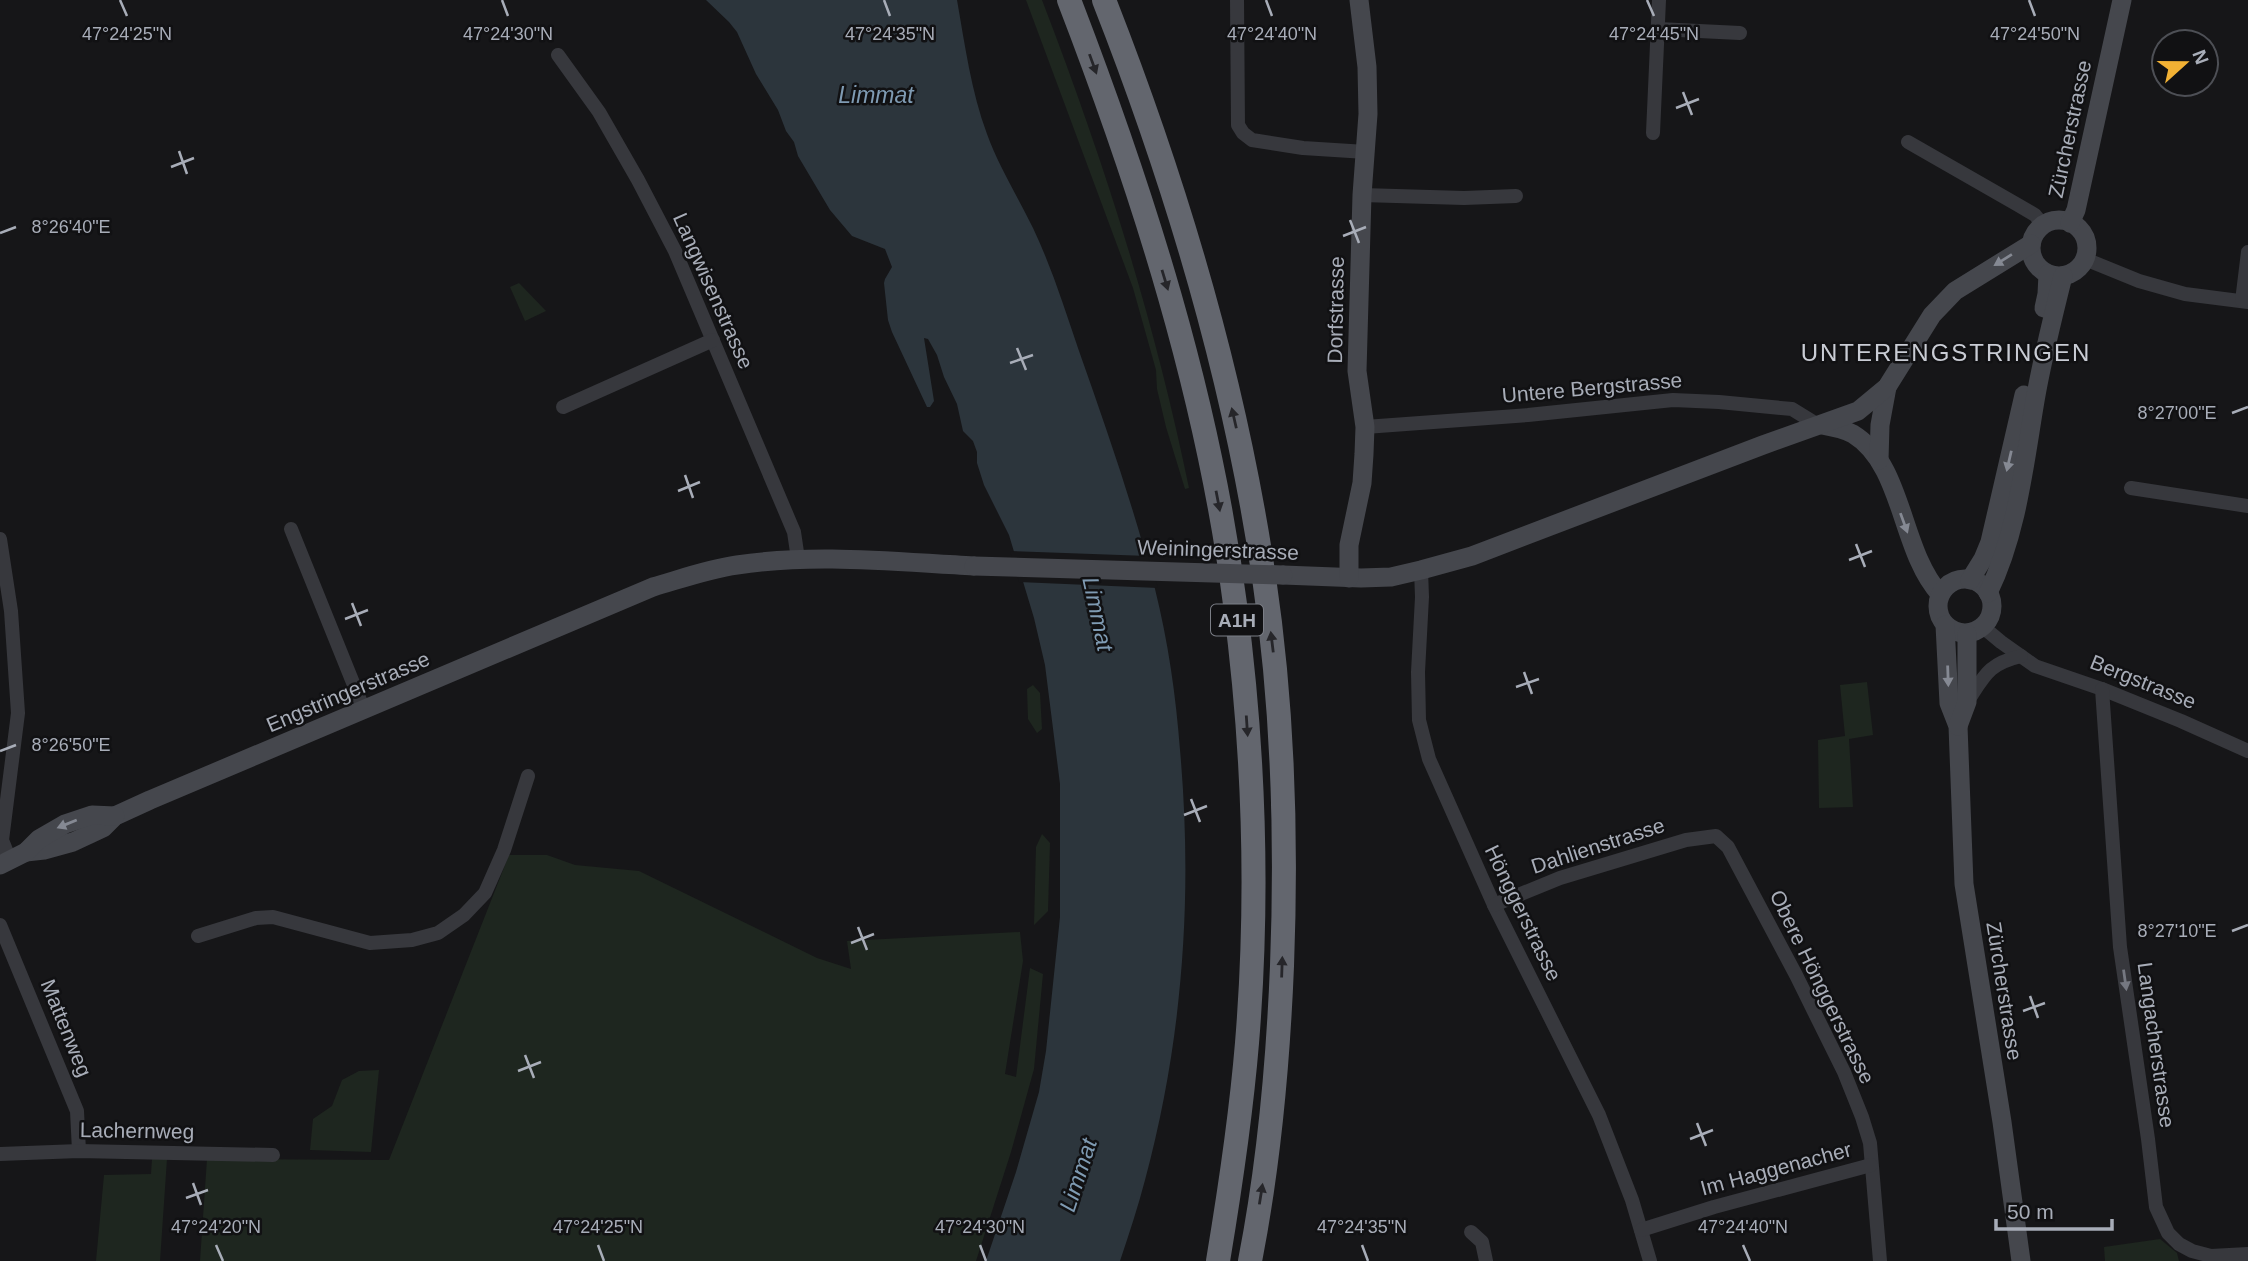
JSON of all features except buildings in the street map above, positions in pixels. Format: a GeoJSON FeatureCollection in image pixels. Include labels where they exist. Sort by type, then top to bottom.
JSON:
{"type":"FeatureCollection","features":[{"type":"Feature","properties":{"kind":"highway","name":"A1H"},"geometry":{"type":"LineString","coordinates":[[1069,0],[1129,165],[1169,293],[1198,404],[1238,625],[1252,794],[1251,985],[1241,1103],[1218,1261]]}},
{"type":"Feature","properties":{"kind":"highway","name":"A1H"},"geometry":{"type":"LineString","coordinates":[[1104,0],[1161,157],[1215,338],[1245,469],[1268,606],[1277,691],[1284,808],[1283,947],[1273,1102],[1263,1186],[1250,1261]]}},
{"type":"Feature","properties":{"kind":"main road","name":"Dorfstrasse"},"geometry":{"type":"LineString","coordinates":[[1349,578],[1349,545],[1362,483],[1364,426],[1357,371],[1367,67],[1359,0]]}},
{"type":"Feature","properties":{"kind":"main road","name":"Zürcherstrasse"},"geometry":{"type":"LineString","coordinates":[[2070,223],[2076,210],[2119,1]]}},
{"type":"Feature","properties":{"kind":"main road","name":"Zürcherstrasse"},"geometry":{"type":"LineString","coordinates":[[2031,244],[2037,230],[2043,225],[2052,221],[2070,223],[2078,227],[2086,242],[2085,259]]}},
{"type":"Feature","properties":{"kind":"main road"},"geometry":{"type":"LineString","coordinates":[[2031,244],[2034,262],[2040,269],[2056,275],[2074,272],[2085,259]]}},
{"type":"Feature","properties":{"kind":"main road","name":"Weiningerstrasse"},"geometry":{"type":"LineString","coordinates":[[598,611],[653,587],[704,572],[736,565],[798,559],[1349,578],[1391,577],[1420,570],[1472,556],[1858,411],[1887,387],[1932,315],[1955,291],[2031,244]]}},
{"type":"Feature","properties":{"kind":"main road","name":"Zürcherstrasse"},"geometry":{"type":"LineString","coordinates":[[1958,726],[1968,702],[1975,630],[1992,611],[1992,601],[1988,593],[2003,561],[2013,520],[2056,275]]}},
{"type":"Feature","properties":{"kind":"main road"},"geometry":{"type":"LineString","coordinates":[[1970,580],[1990,542],[2047,294],[2056,275]]}},
{"type":"Feature","properties":{"kind":"main road","name":"Weiningerstrasse"},"geometry":{"type":"LineString","coordinates":[[1879,460],[1880,425],[1887,387]]}},
{"type":"Feature","properties":{"kind":"main road"},"geometry":{"type":"LineString","coordinates":[[1818,425],[1852,433],[1868,445],[1879,460],[1889,478],[1917,557],[1940,594],[1956,580],[1978,582],[1988,593]]}},
{"type":"Feature","properties":{"kind":"main road","name":"Zürcherstrasse"},"geometry":{"type":"LineString","coordinates":[[1940,594],[1937,610],[1945,625],[1949,704],[1958,726],[1964,884],[2021,1261]]}},
{"type":"Feature","properties":{"kind":"main road","name":"Engstringerstrasse"},"geometry":{"type":"LineString","coordinates":[[12,859],[73,842],[103,828],[115,816],[598,611]]}},
{"type":"Feature","properties":{"kind":"main road"},"geometry":{"type":"LineString","coordinates":[[1945,625],[1959,634],[1975,630]]}},
{"type":"Feature","properties":{"kind":"street"},"geometry":{"type":"LineString","coordinates":[[1237,0],[1238,125],[1243,133],[1252,140],[1303,148],[1366,152]]}},
{"type":"Feature","properties":{"kind":"street"},"geometry":{"type":"LineString","coordinates":[[1653,133],[1659,0]]}},
{"type":"Feature","properties":{"kind":"street"},"geometry":{"type":"LineString","coordinates":[[1658,29],[1740,33]]}},
{"type":"Feature","properties":{"kind":"street","name":"Langwisenstrasse"},"geometry":{"type":"LineString","coordinates":[[558,55],[600,112],[674,251],[794,532],[798,559]]}},
{"type":"Feature","properties":{"kind":"street"},"geometry":{"type":"LineString","coordinates":[[1908,142],[2035,215],[2043,225]]}},
{"type":"Feature","properties":{"kind":"street"},"geometry":{"type":"LineString","coordinates":[[1362,195],[1464,198],[1516,196]]}},
{"type":"Feature","properties":{"kind":"street"},"geometry":{"type":"LineString","coordinates":[[2085,259],[2139,281],[2185,294],[2245,302],[2244,276],[2248,252]]}},
{"type":"Feature","properties":{"kind":"street"},"geometry":{"type":"LineString","coordinates":[[564,408],[713,340]]}},
{"type":"Feature","properties":{"kind":"street","name":"Untere Bergstrasse"},"geometry":{"type":"LineString","coordinates":[[1364,426],[1528,415],[1673,400],[1792,409],[1818,425]]}},
{"type":"Feature","properties":{"kind":"street"},"geometry":{"type":"LineString","coordinates":[[2131,488],[2248,506]]}},
{"type":"Feature","properties":{"kind":"street"},"geometry":{"type":"LineString","coordinates":[[290,529],[364,710]]}},
{"type":"Feature","properties":{"kind":"street"},"geometry":{"type":"LineString","coordinates":[[0,539],[11,611],[18,713],[2,840],[12,859]]}},
{"type":"Feature","properties":{"kind":"street","name":"Hönggerstrasse"},"geometry":{"type":"LineString","coordinates":[[1420,570],[1422,597],[1418,671],[1419,720],[1429,759],[1494,905],[1599,1115],[1632,1200],[1650,1261]]}},
{"type":"Feature","properties":{"kind":"street","name":"Bergstrasse"},"geometry":{"type":"LineString","coordinates":[[1975,630],[2035,666],[2181,720],[2248,751]]}},
{"type":"Feature","properties":{"kind":"street"},"geometry":{"type":"LineString","coordinates":[[1968,702],[1992,667],[2021,656]]}},
{"type":"Feature","properties":{"kind":"street","name":"Langacherstrasse"},"geometry":{"type":"LineString","coordinates":[[2102,689],[2117,912],[2156,1206],[2161,1221],[2174,1239],[2192,1251],[2211,1256],[2248,1254]]}},
{"type":"Feature","properties":{"kind":"street"},"geometry":{"type":"LineString","coordinates":[[198,936],[256,918],[273,917],[370,943],[412,940],[438,933],[464,915],[485,893],[504,850],[528,776]]}},
{"type":"Feature","properties":{"kind":"street","name":"Dahlienstrasse"},"geometry":{"type":"LineString","coordinates":[[1494,905],[1560,878],[1686,840],[1716,836]]}},
{"type":"Feature","properties":{"kind":"street","name":"Obere Hönggerstrasse"},"geometry":{"type":"LineString","coordinates":[[1716,836],[1728,847],[1844,1072],[1870,1143],[1871,1165]]}},
{"type":"Feature","properties":{"kind":"street","name":"Mattenweg"},"geometry":{"type":"LineString","coordinates":[[0,925],[77,1111],[79,1151]]}},
{"type":"Feature","properties":{"kind":"street","name":"Lachernweg"},"geometry":{"type":"LineString","coordinates":[[0,1154],[79,1151],[273,1155]]}},
{"type":"Feature","properties":{"kind":"street","name":"Im Haggenacher"},"geometry":{"type":"LineString","coordinates":[[1641,1230],[1714,1207],[1871,1165],[1880,1261]]}},
{"type":"Feature","properties":{"kind":"street"},"geometry":{"type":"LineString","coordinates":[[1471,1232],[1482,1242],[1486,1261]]}},
{"type":"Feature","properties":{"kind":"shaded area"},"geometry":{"type":"Polygon","coordinates":[[[1026,0],[1042,0],[1107,180],[1160,363],[1189,488],[1185,489],[1166,427],[1157,389],[1156,370],[1133,288],[1026,0]]]}},
{"type":"Feature","properties":{"kind":"shaded area"},"geometry":{"type":"Polygon","coordinates":[[[519,283],[546,311],[525,321],[510,287],[519,283]]]}},
{"type":"Feature","properties":{"kind":"shaded area"},"geometry":{"type":"Polygon","coordinates":[[[1867,682],[1873,735],[1849,739],[1853,807],[1819,808],[1818,740],[1845,736],[1840,685],[1867,682]]]}},
{"type":"Feature","properties":{"kind":"shaded area"},"geometry":{"type":"Polygon","coordinates":[[[1033,685],[1040,693],[1042,729],[1037,733],[1028,719],[1027,689],[1033,685]]]}},
{"type":"Feature","properties":{"kind":"shaded area"},"geometry":{"type":"Polygon","coordinates":[[[1042,834],[1050,843],[1048,911],[1034,925],[1036,847],[1042,834]]]}},
{"type":"Feature","properties":{"kind":"shaded area"},"geometry":{"type":"Polygon","coordinates":[[[509,855],[547,855],[575,865],[639,871],[817,958],[851,969],[847,941],[1020,932],[1023,961],[1005,1074],[1016,1077],[1030,968],[1043,974],[1034,1069],[976,1261],[200,1261],[207,1159],[389,1160],[509,855]]]}},
{"type":"Feature","properties":{"kind":"shaded area"},"geometry":{"type":"Polygon","coordinates":[[[379,1070],[371,1152],[310,1150],[313,1119],[332,1106],[342,1080],[359,1071],[379,1070]]]}},
{"type":"Feature","properties":{"kind":"shaded area"},"geometry":{"type":"Polygon","coordinates":[[[152,1159],[167,1159],[160,1261],[96,1261],[104,1175],[151,1174],[152,1159]]]}},
{"type":"Feature","properties":{"kind":"shaded area"},"geometry":{"type":"Polygon","coordinates":[[[2160,1239],[2177,1253],[2179,1261],[2105,1261],[2104,1247],[2160,1239]]]}},
{"type":"Feature","properties":{"kind":"water","name":"Limmat"},"geometry":{"type":"Polygon","coordinates":[[[706,0],[957,0],[981,118],[997,158],[1046,258],[1120,469],[1155,589],[1174,689],[1184,804],[1185,913],[1182,966],[1168,1074],[1145,1180],[1120,1261],[986,1261],[1039,1092],[1060,917],[1060,784],[1045,665],[1009,535],[984,485],[977,463],[977,452],[973,441],[963,431],[957,404],[937,355],[928,339],[924,338],[934,401],[927,407],[892,332],[884,283],[892,267],[885,249],[852,236],[830,210],[798,156],[794,142],[756,74],[737,32],[706,0]]]}},
{"type":"Feature","properties":{"kind":"pier"},"geometry":{"type":"Polygon","coordinates":[[[1010,551],[1148,556],[1158,588],[1019,582],[1010,551]]]}},
{"type":"Feature","properties":{"kind":"district","name":"UNTERENGSTRINGEN"},"geometry":{"type":"Point","coordinates":[1946,353]}}]}
